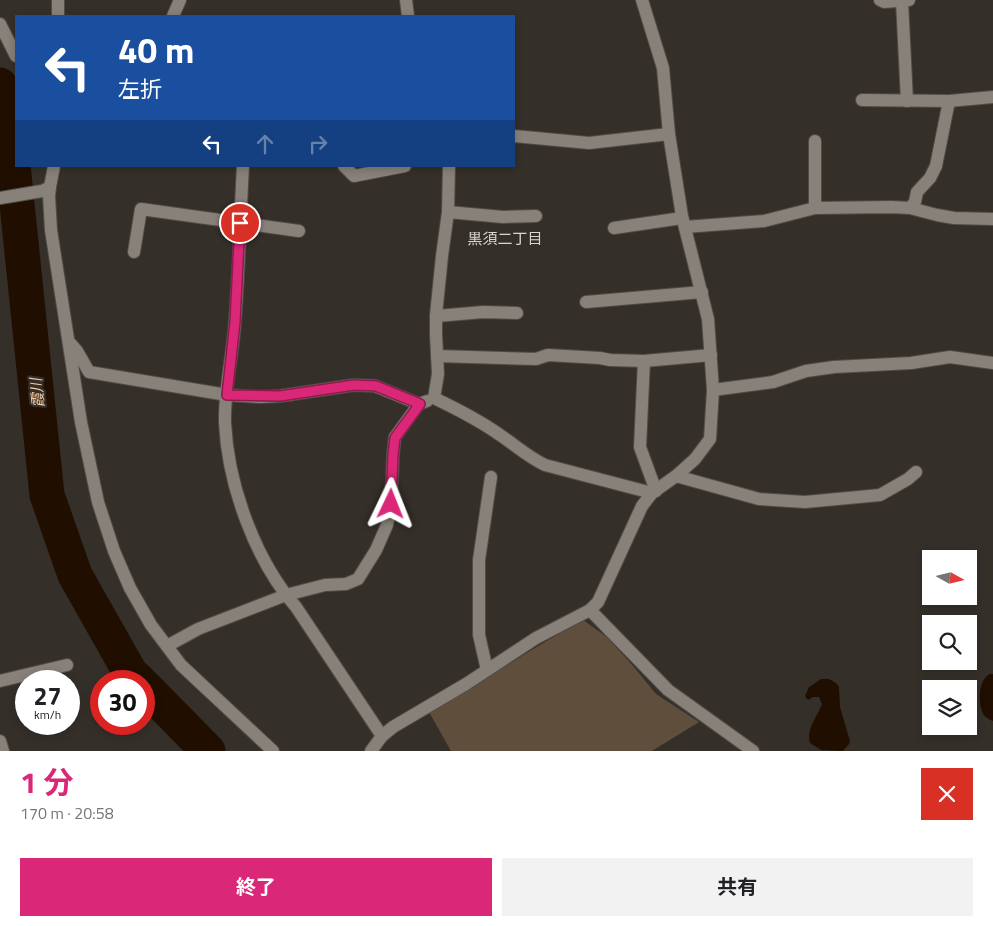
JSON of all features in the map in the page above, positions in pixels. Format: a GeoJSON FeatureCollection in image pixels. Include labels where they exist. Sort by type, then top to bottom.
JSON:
{"type":"FeatureCollection","features":[{"type":"Feature","properties":{"kind":"street"},"geometry":{"type":"LineString","coordinates":[[58,0],[58,15]]}},
{"type":"Feature","properties":{"kind":"street"},"geometry":{"type":"LineString","coordinates":[[173,15],[180,0]]}},
{"type":"Feature","properties":{"kind":"street"},"geometry":{"type":"LineString","coordinates":[[406,0],[408,15]]}},
{"type":"Feature","properties":{"kind":"street"},"geometry":{"type":"LineString","coordinates":[[880,0],[884,2],[909,0]]}},
{"type":"Feature","properties":{"kind":"street"},"geometry":{"type":"LineString","coordinates":[[902,0],[907,101]]}},
{"type":"Feature","properties":{"kind":"street"},"geometry":{"type":"LineString","coordinates":[[371,751],[382,736],[393,727],[488,670],[536,638],[590,610],[598,602],[642,506],[654,492],[695,459],[710,439],[714,390],[708,319],[684,223],[669,134],[663,68],[646,1]]}},
{"type":"Feature","properties":{"kind":"street"},"geometry":{"type":"LineString","coordinates":[[0,24],[15,54]]}},
{"type":"Feature","properties":{"kind":"street"},"geometry":{"type":"LineString","coordinates":[[862,100],[949,101],[993,97]]}},
{"type":"Feature","properties":{"kind":"street"},"geometry":{"type":"LineString","coordinates":[[910,208],[915,202],[917,192],[930,178],[936,166],[949,101]]}},
{"type":"Feature","properties":{"kind":"street"},"geometry":{"type":"LineString","coordinates":[[515,136],[572,143],[588,143],[669,134]]}},
{"type":"Feature","properties":{"kind":"street"},"geometry":{"type":"LineString","coordinates":[[815,141],[815,208]]}},
{"type":"Feature","properties":{"kind":"street"},"geometry":{"type":"LineString","coordinates":[[54,167],[46,189],[68,341],[81,422],[96,493],[114,551],[134,595],[151,625],[181,665],[274,751]]}},
{"type":"Feature","properties":{"kind":"street"},"geometry":{"type":"LineString","coordinates":[[243,167],[235,322],[225,423],[230,465],[243,511],[259,549],[286,595],[296,607],[382,736]]}},
{"type":"Feature","properties":{"kind":"street"},"geometry":{"type":"LineString","coordinates":[[345,167],[354,176],[374,169],[395,167]]}},
{"type":"Feature","properties":{"kind":"street"},"geometry":{"type":"LineString","coordinates":[[434,398],[438,374],[437,316],[448,212],[449,167]]}},
{"type":"Feature","properties":{"kind":"street"},"geometry":{"type":"LineString","coordinates":[[0,198],[46,189]]}},
{"type":"Feature","properties":{"kind":"street"},"geometry":{"type":"LineString","coordinates":[[614,228],[684,223],[764,221],[815,208],[910,208],[937,216],[993,219]]}},
{"type":"Feature","properties":{"kind":"street"},"geometry":{"type":"LineString","coordinates":[[134,252],[141,209],[299,231]]}},
{"type":"Feature","properties":{"kind":"street"},"geometry":{"type":"LineString","coordinates":[[448,212],[487,216],[536,216]]}},
{"type":"Feature","properties":{"kind":"street"},"geometry":{"type":"LineString","coordinates":[[586,302],[702,292]]}},
{"type":"Feature","properties":{"kind":"street"},"geometry":{"type":"LineString","coordinates":[[437,316],[483,312],[517,313]]}},
{"type":"Feature","properties":{"kind":"street"},"geometry":{"type":"LineString","coordinates":[[68,341],[89,372],[227,395],[280,396],[354,385],[376,386],[420,404]]}},
{"type":"Feature","properties":{"kind":"street"},"geometry":{"type":"LineString","coordinates":[[437,356],[536,359],[548,355],[644,361],[711,355]]}},
{"type":"Feature","properties":{"kind":"street"},"geometry":{"type":"LineString","coordinates":[[714,390],[773,382],[806,371],[834,367],[911,363],[950,357],[993,362]]}},
{"type":"Feature","properties":{"kind":"street"},"geometry":{"type":"LineString","coordinates":[[644,361],[640,447],[654,492]]}},
{"type":"Feature","properties":{"kind":"street"},"geometry":{"type":"LineString","coordinates":[[167,646],[198,629],[286,595],[325,585],[346,584],[358,579],[376,550],[387,525],[391,504],[395,438],[420,404],[434,398],[468,414],[501,435],[529,457],[546,465],[654,492]]}},
{"type":"Feature","properties":{"kind":"street"},"geometry":{"type":"LineString","coordinates":[[676,476],[759,499],[805,502],[880,495],[908,479],[916,472]]}},
{"type":"Feature","properties":{"kind":"street"},"geometry":{"type":"LineString","coordinates":[[488,670],[479,636],[479,560],[492,477]]}},
{"type":"Feature","properties":{"kind":"street"},"geometry":{"type":"LineString","coordinates":[[590,610],[668,690],[753,751]]}},
{"type":"Feature","properties":{"kind":"street"},"geometry":{"type":"LineString","coordinates":[[0,681],[67,665]]}},
{"type":"Feature","properties":{"kind":"street"},"geometry":{"type":"LineString","coordinates":[[0,741],[3,751]]}},
{"type":"Feature","properties":{"kind":"shaded area"},"geometry":{"type":"Polygon","coordinates":[[[583,620],[607,637],[656,694],[699,722],[652,751],[451,751],[429,712],[583,620]]]}},
{"type":"Feature","properties":{"kind":"shaded area"},"geometry":{"type":"Polygon","coordinates":[[[990,674],[993,674],[993,721],[983,714],[980,701],[980,690],[984,680],[990,674]]]}},
{"type":"Feature","properties":{"kind":"shaded area"},"geometry":{"type":"Polygon","coordinates":[[[821,679],[829,679],[839,687],[840,707],[850,741],[843,751],[821,750],[810,743],[809,733],[822,704],[819,697],[813,697],[808,700],[805,696],[809,687],[821,679]]]}},
{"type":"Feature","properties":{"kind":"waterway","name":"霞川"},"geometry":{"type":"LineString","coordinates":[[0,85],[6,97],[47,495],[75,575],[129,670]]}},
{"type":"Feature","properties":{"kind":"waterway","name":"霞川"},"geometry":{"type":"LineString","coordinates":[[155,697],[208,751]]}},
{"type":"Feature","properties":{"kind":"district","name":"黒須二丁目"},"geometry":{"type":"Point","coordinates":[505,238]}},
{"type":"Feature","properties":{"kind":"route"},"geometry":{"type":"LineString","coordinates":[[240,223],[235,322],[227,395],[280,396],[354,385],[376,386],[420,404],[395,438],[391,504]]}}]}
